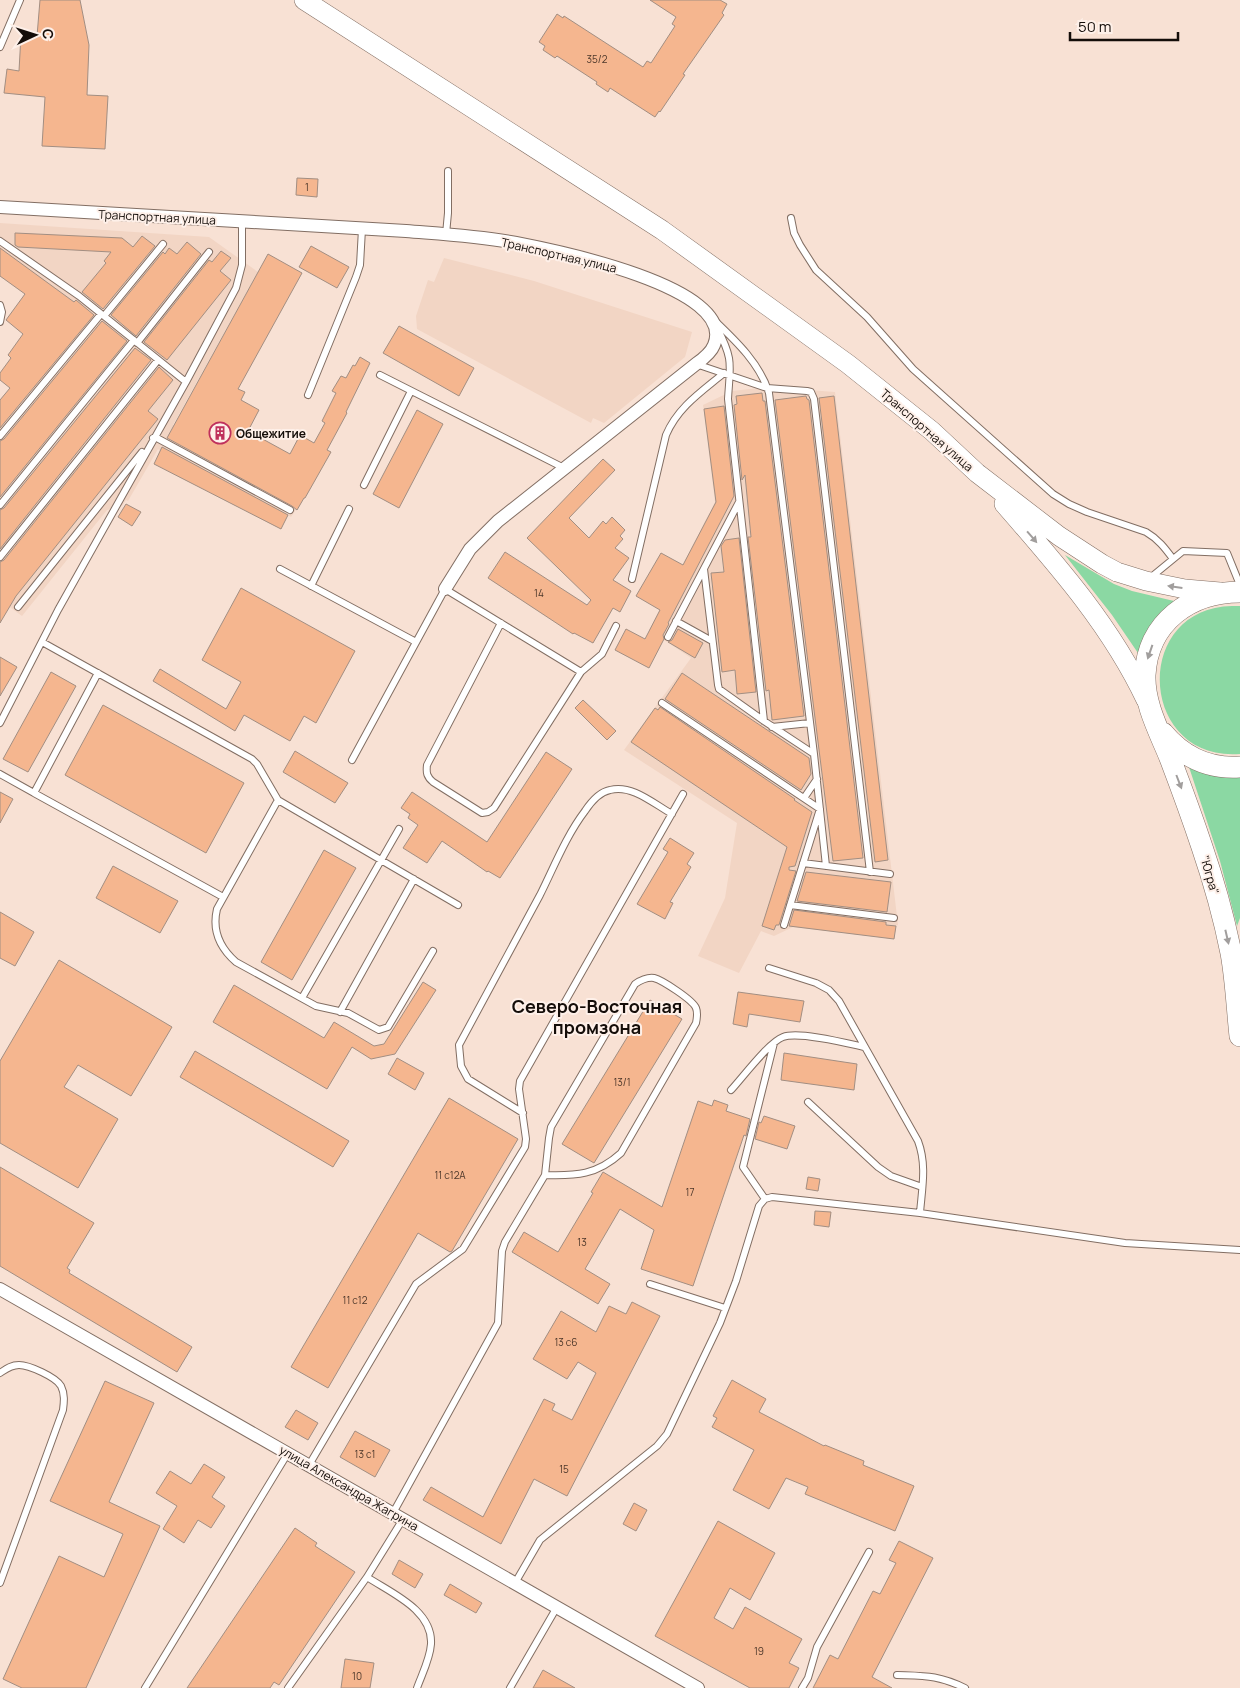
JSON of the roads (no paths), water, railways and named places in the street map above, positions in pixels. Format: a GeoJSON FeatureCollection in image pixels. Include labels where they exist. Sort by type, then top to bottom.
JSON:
{"type":"FeatureCollection","features":[{"type":"Feature","properties":{"kind":"highway","name":"\"Югра\""},"geometry":{"type":"LineString","coordinates":[[1235,590],[1202,597],[1183,607],[1166,622],[1157,635],[1148,655],[1145,677],[1147,699],[1203,848],[1222,916],[1231,954],[1240,1036]]}},
{"type":"Feature","properties":{"kind":"highway","name":"\"Югра\""},"geometry":{"type":"LineString","coordinates":[[1154,718],[1171,742],[1188,755],[1213,765],[1240,767]]}},
{"type":"Feature","properties":{"kind":"main road","name":"Транспортная улица"},"geometry":{"type":"LineString","coordinates":[[304,0],[662,230],[848,364],[932,431],[978,473]]}},
{"type":"Feature","properties":{"kind":"main road"},"geometry":{"type":"LineString","coordinates":[[978,473],[1059,536],[1117,572],[1178,588],[1235,590]]}},
{"type":"Feature","properties":{"kind":"main road"},"geometry":{"type":"LineString","coordinates":[[978,473],[1085,601],[1112,638],[1128,664],[1154,718]]}},
{"type":"Feature","properties":{"kind":"street","name":"Транспортная улица"},"geometry":{"type":"LineString","coordinates":[[0,207],[446,234],[514,243],[605,265],[645,278],[677,291],[700,307],[711,319]]}},
{"type":"Feature","properties":{"kind":"street"},"geometry":{"type":"LineString","coordinates":[[445,589],[470,549],[484,533],[706,356],[715,344],[716,330],[711,319]]}},
{"type":"Feature","properties":{"kind":"street","name":"улица Александра Жагрина"},"geometry":{"type":"LineString","coordinates":[[0,1290],[310,1465],[698,1688]]}},
{"type":"Feature","properties":{"kind":"lane"},"geometry":{"type":"LineString","coordinates":[[0,47],[20,0]]}},
{"type":"Feature","properties":{"kind":"lane"},"geometry":{"type":"LineString","coordinates":[[446,234],[448,171]]}},
{"type":"Feature","properties":{"kind":"lane"},"geometry":{"type":"LineString","coordinates":[[791,218],[794,233],[816,270],[867,317],[914,369],[977,427],[1053,494],[1087,512],[1146,532],[1164,546],[1173,559]]}},
{"type":"Feature","properties":{"kind":"lane"},"geometry":{"type":"LineString","coordinates":[[0,723],[42,642],[236,288],[242,265],[242,222]]}},
{"type":"Feature","properties":{"kind":"lane"},"geometry":{"type":"LineString","coordinates":[[308,396],[360,265],[362,229]]}},
{"type":"Feature","properties":{"kind":"lane"},"geometry":{"type":"LineString","coordinates":[[0,241],[79,296],[186,382]]}},
{"type":"Feature","properties":{"kind":"lane"},"geometry":{"type":"LineString","coordinates":[[0,436],[163,244]]}},
{"type":"Feature","properties":{"kind":"lane"},"geometry":{"type":"LineString","coordinates":[[0,505],[209,252]]}},
{"type":"Feature","properties":{"kind":"lane"},"geometry":{"type":"LineString","coordinates":[[0,305],[2,312],[0,322]]}},
{"type":"Feature","properties":{"kind":"lane"},"geometry":{"type":"LineString","coordinates":[[711,319],[729,354],[727,375],[728,399],[764,722]]}},
{"type":"Feature","properties":{"kind":"lane"},"geometry":{"type":"LineString","coordinates":[[711,319],[756,365],[771,401],[826,866]]}},
{"type":"Feature","properties":{"kind":"lane"},"geometry":{"type":"LineString","coordinates":[[0,557],[158,360]]}},
{"type":"Feature","properties":{"kind":"lane"},"geometry":{"type":"LineString","coordinates":[[696,364],[767,388],[810,392],[814,399],[870,872]]}},
{"type":"Feature","properties":{"kind":"lane"},"geometry":{"type":"LineString","coordinates":[[380,375],[564,468]]}},
{"type":"Feature","properties":{"kind":"lane"},"geometry":{"type":"LineString","coordinates":[[632,579],[666,435],[671,424],[683,407],[727,375]]}},
{"type":"Feature","properties":{"kind":"lane"},"geometry":{"type":"LineString","coordinates":[[364,485],[411,391]]}},
{"type":"Feature","properties":{"kind":"lane"},"geometry":{"type":"LineString","coordinates":[[155,437],[290,510]]}},
{"type":"Feature","properties":{"kind":"lane"},"geometry":{"type":"LineString","coordinates":[[18,607],[155,437]]}},
{"type":"Feature","properties":{"kind":"lane"},"geometry":{"type":"LineString","coordinates":[[668,637],[740,501]]}},
{"type":"Feature","properties":{"kind":"lane"},"geometry":{"type":"LineString","coordinates":[[311,586],[349,509]]}},
{"type":"Feature","properties":{"kind":"lane"},"geometry":{"type":"LineString","coordinates":[[1146,581],[1182,551],[1227,553],[1235,590]]}},
{"type":"Feature","properties":{"kind":"lane"},"geometry":{"type":"LineString","coordinates":[[280,569],[416,642]]}},
{"type":"Feature","properties":{"kind":"lane"},"geometry":{"type":"LineString","coordinates":[[704,569],[712,641],[720,689],[764,722],[814,754]]}},
{"type":"Feature","properties":{"kind":"lane"},"geometry":{"type":"LineString","coordinates":[[352,760],[445,589],[581,672]]}},
{"type":"Feature","properties":{"kind":"lane"},"geometry":{"type":"LineString","coordinates":[[676,621],[712,641]]}},
{"type":"Feature","properties":{"kind":"lane"},"geometry":{"type":"LineString","coordinates":[[501,624],[427,766],[426,772],[429,779],[476,811],[482,813],[494,808],[581,672],[602,654],[616,626]]}},
{"type":"Feature","properties":{"kind":"lane"},"geometry":{"type":"LineString","coordinates":[[42,642],[252,759],[257,764],[278,800],[458,905]]}},
{"type":"Feature","properties":{"kind":"lane"},"geometry":{"type":"LineString","coordinates":[[34,793],[98,673]]}},
{"type":"Feature","properties":{"kind":"lane"},"geometry":{"type":"LineString","coordinates":[[662,703],[820,809]]}},
{"type":"Feature","properties":{"kind":"lane"},"geometry":{"type":"LineString","coordinates":[[772,727],[810,724]]}},
{"type":"Feature","properties":{"kind":"lane"},"geometry":{"type":"LineString","coordinates":[[0,774],[224,897]]}},
{"type":"Feature","properties":{"kind":"lane"},"geometry":{"type":"LineString","coordinates":[[804,798],[817,779]]}},
{"type":"Feature","properties":{"kind":"lane"},"geometry":{"type":"LineString","coordinates":[[523,1113],[468,1079],[460,1066],[459,1045],[563,848],[583,813],[592,802],[600,794],[620,788],[630,790],[672,814]]}},
{"type":"Feature","properties":{"kind":"lane"},"geometry":{"type":"LineString","coordinates":[[310,1465],[416,1284],[463,1249],[525,1147],[526,1139],[519,1089],[520,1082],[684,794]]}},
{"type":"Feature","properties":{"kind":"lane"},"geometry":{"type":"LineString","coordinates":[[278,800],[217,909],[215,918],[218,937],[226,954],[236,962],[316,1006],[354,1016],[379,1030],[388,1027],[433,952]]}},
{"type":"Feature","properties":{"kind":"lane"},"geometry":{"type":"LineString","coordinates":[[784,925],[820,809]]}},
{"type":"Feature","properties":{"kind":"lane"},"geometry":{"type":"LineString","coordinates":[[302,998],[398,830]]}},
{"type":"Feature","properties":{"kind":"lane"},"geometry":{"type":"LineString","coordinates":[[803,863],[890,874]]}},
{"type":"Feature","properties":{"kind":"lane"},"geometry":{"type":"LineString","coordinates":[[340,1012],[414,879]]}},
{"type":"Feature","properties":{"kind":"lane"},"geometry":{"type":"LineString","coordinates":[[790,905],[894,918]]}},
{"type":"Feature","properties":{"kind":"lane"},"geometry":{"type":"LineString","coordinates":[[769,968],[816,983],[829,990],[839,1001],[918,1141],[923,1154],[924,1166],[920,1213]]}},
{"type":"Feature","properties":{"kind":"lane"},"geometry":{"type":"LineString","coordinates":[[288,1688],[367,1577],[498,1323],[502,1251],[505,1242],[546,1175],[551,1126],[635,984],[648,978],[656,979],[692,1002],[698,1014],[696,1023],[621,1152],[614,1159],[587,1173],[575,1176],[546,1175]]}},
{"type":"Feature","properties":{"kind":"lane"},"geometry":{"type":"LineString","coordinates":[[731,1090],[774,1043],[783,1037],[801,1035],[864,1047]]}},
{"type":"Feature","properties":{"kind":"lane"},"geometry":{"type":"LineString","coordinates":[[765,1199],[743,1167],[774,1043]]}},
{"type":"Feature","properties":{"kind":"lane"},"geometry":{"type":"LineString","coordinates":[[808,1102],[878,1167],[891,1176],[922,1187]]}},
{"type":"Feature","properties":{"kind":"lane"},"geometry":{"type":"LineString","coordinates":[[515,1583],[540,1540],[663,1440],[711,1345],[726,1308],[759,1206],[765,1199],[772,1197],[920,1213],[1125,1243],[1240,1250]]}},
{"type":"Feature","properties":{"kind":"lane"},"geometry":{"type":"LineString","coordinates":[[650,1284],[726,1308]]}},
{"type":"Feature","properties":{"kind":"lane"},"geometry":{"type":"LineString","coordinates":[[0,1373],[10,1366],[26,1365],[56,1380],[64,1396],[63,1410],[0,1583]]}},
{"type":"Feature","properties":{"kind":"lane"},"geometry":{"type":"LineString","coordinates":[[145,1688],[288,1453]]}},
{"type":"Feature","properties":{"kind":"lane"},"geometry":{"type":"LineString","coordinates":[[802,1688],[808,1678],[817,1647],[869,1552]]}},
{"type":"Feature","properties":{"kind":"lane"},"geometry":{"type":"LineString","coordinates":[[367,1577],[418,1611],[428,1624],[431,1643],[417,1688]]}},
{"type":"Feature","properties":{"kind":"lane"},"geometry":{"type":"LineString","coordinates":[[510,1688],[557,1607]]}},
{"type":"Feature","properties":{"kind":"lane"},"geometry":{"type":"LineString","coordinates":[[897,1675],[937,1677],[965,1688]]}},
{"type":"Feature","properties":{"kind":"place","name":"Общежитие"},"geometry":{"type":"Point","coordinates":[220,433]}},
{"type":"Feature","properties":{"kind":"district","name":"Северо-Восточная промзона"},"geometry":{"type":"Point","coordinates":[597,1016]}}]}
